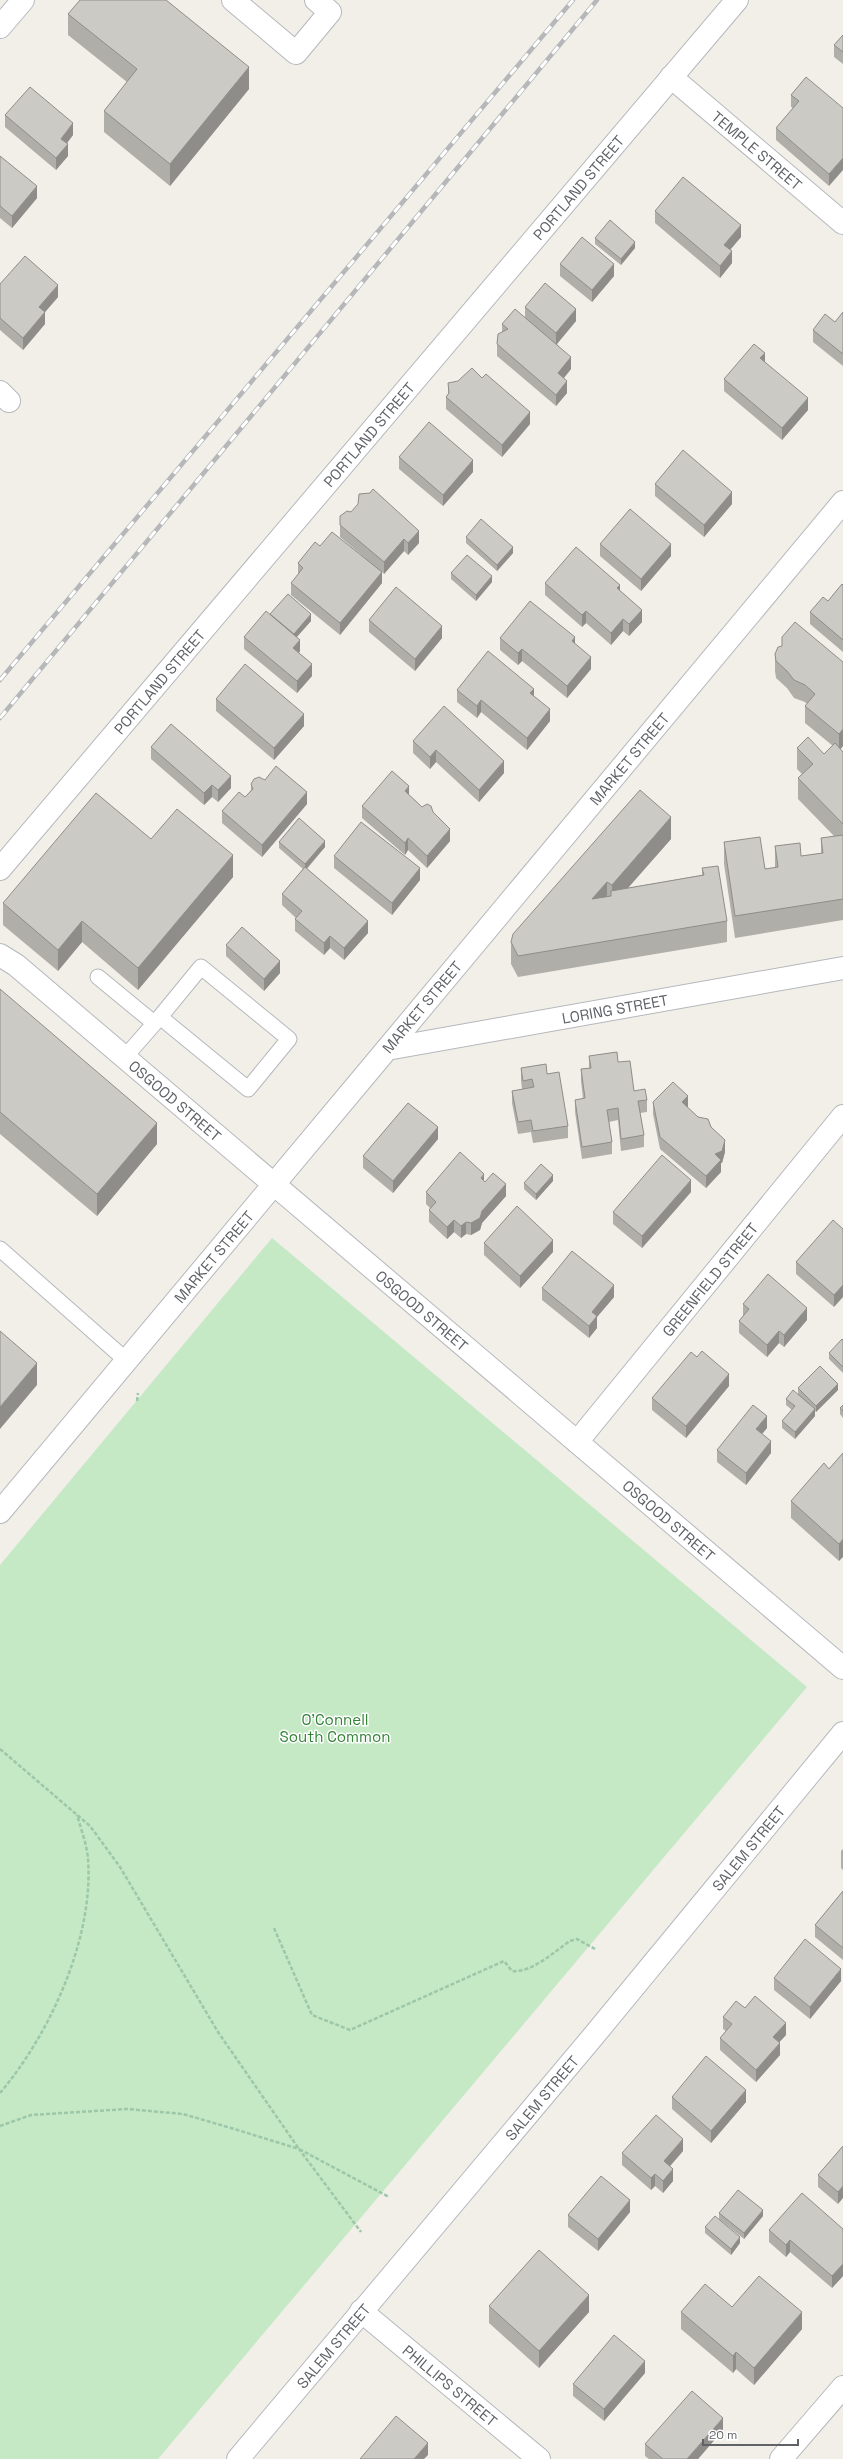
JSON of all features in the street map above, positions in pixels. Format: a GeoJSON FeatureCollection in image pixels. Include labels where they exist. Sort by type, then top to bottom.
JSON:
{"type":"FeatureCollection","features":[{"type":"Feature","properties":{"kind":"street"},"geometry":{"type":"LineString","coordinates":[[0,27],[22,0]]}},
{"type":"Feature","properties":{"kind":"street"},"geometry":{"type":"LineString","coordinates":[[233,0],[296,53],[330,12],[316,0]]}},
{"type":"Feature","properties":{"kind":"street","name":"PORTLAND STREET"},"geometry":{"type":"LineString","coordinates":[[0,869],[737,0]]}},
{"type":"Feature","properties":{"kind":"street","name":"TEMPLE STREET"},"geometry":{"type":"LineString","coordinates":[[672,77],[843,223]]}},
{"type":"Feature","properties":{"kind":"street","name":"MARKET STREET"},"geometry":{"type":"LineString","coordinates":[[0,1512],[843,502]]}},
{"type":"Feature","properties":{"kind":"street","name":"OSGOOD STREET"},"geometry":{"type":"LineString","coordinates":[[0,955],[16,965],[125,1057],[843,1668]]}},
{"type":"Feature","properties":{"kind":"street","name":"LORING STREET"},"geometry":{"type":"LineString","coordinates":[[387,1049],[843,968]]}},
{"type":"Feature","properties":{"kind":"street","name":"GREENFIELD STREET"},"geometry":{"type":"LineString","coordinates":[[577,1442],[843,1116]]}},
{"type":"Feature","properties":{"kind":"street","name":"SALEM STREET"},"geometry":{"type":"LineString","coordinates":[[238,2459],[591,2039],[843,1733]]}},
{"type":"Feature","properties":{"kind":"street","name":"PHILLIPS STREET"},"geometry":{"type":"LineString","coordinates":[[361,2311],[539,2459]]}},
{"type":"Feature","properties":{"kind":"street"},"geometry":{"type":"LineString","coordinates":[[781,2459],[843,2387]]}},
{"type":"Feature","properties":{"kind":"lane"},"geometry":{"type":"LineString","coordinates":[[98,977],[157,1020],[248,1089],[289,1039],[201,968],[157,1020],[125,1057]]}},
{"type":"Feature","properties":{"kind":"lane"},"geometry":{"type":"LineString","coordinates":[[0,1249],[127,1361]]}},
{"type":"Feature","properties":{"kind":"path"},"geometry":{"type":"LineString","coordinates":[[137,1401],[138,1393]]}},
{"type":"Feature","properties":{"kind":"path"},"geometry":{"type":"LineString","coordinates":[[0,1750],[90,1826],[120,1867],[218,2032],[299,2149],[361,2232]]}},
{"type":"Feature","properties":{"kind":"path"},"geometry":{"type":"LineString","coordinates":[[0,2093],[19,2071],[42,2029],[79,1947],[88,1905],[88,1858],[77,1814]]}},
{"type":"Feature","properties":{"kind":"path"},"geometry":{"type":"LineString","coordinates":[[274,1928],[312,2015],[350,2030],[504,1961],[512,1971],[518,1972],[537,1963],[570,1941],[577,1939],[595,1949]]}},
{"type":"Feature","properties":{"kind":"path"},"geometry":{"type":"LineString","coordinates":[[0,2126],[31,2115],[128,2109],[183,2114],[299,2149],[389,2198]]}},
{"type":"Feature","properties":{"kind":"green space","name":"O'Connell South Common"},"geometry":{"type":"Polygon","coordinates":[[[272,1238],[807,1687],[158,2459],[0,2459],[0,1565],[272,1238]]]}},
{"type":"Feature","properties":{"kind":"building"},"geometry":{"type":"Polygon","coordinates":[[[80,0],[166,0],[249,67],[170,164],[104,111],[137,69],[68,14],[80,0]]]}},
{"type":"Feature","properties":{"kind":"building"},"geometry":{"type":"Polygon","coordinates":[[[843,35],[843,52],[834,45],[843,35]]]}},
{"type":"Feature","properties":{"kind":"building"},"geometry":{"type":"Polygon","coordinates":[[[806,77],[843,108],[843,158],[829,174],[776,128],[799,101],[791,95],[806,77]]]}},
{"type":"Feature","properties":{"kind":"building"},"geometry":{"type":"Polygon","coordinates":[[[30,87],[73,123],[61,139],[68,144],[56,158],[5,115],[30,87]]]}},
{"type":"Feature","properties":{"kind":"building"},"geometry":{"type":"Polygon","coordinates":[[[0,156],[37,186],[12,216],[0,206],[0,156]]]}},
{"type":"Feature","properties":{"kind":"building"},"geometry":{"type":"Polygon","coordinates":[[[683,177],[741,225],[724,245],[732,251],[720,266],[655,211],[683,177]]]}},
{"type":"Feature","properties":{"kind":"building"},"geometry":{"type":"Polygon","coordinates":[[[610,220],[635,242],[621,259],[595,238],[610,220]]]}},
{"type":"Feature","properties":{"kind":"building"},"geometry":{"type":"Polygon","coordinates":[[[582,237],[614,264],[592,290],[560,264],[582,237]]]}},
{"type":"Feature","properties":{"kind":"building"},"geometry":{"type":"Polygon","coordinates":[[[25,256],[58,285],[39,307],[45,312],[23,338],[0,318],[0,284],[25,256]]]}},
{"type":"Feature","properties":{"kind":"building"},"geometry":{"type":"Polygon","coordinates":[[[545,283],[576,309],[556,333],[525,307],[545,283]]]}},
{"type":"Feature","properties":{"kind":"building"},"geometry":{"type":"Polygon","coordinates":[[[515,309],[571,357],[558,373],[567,381],[556,395],[497,344],[498,334],[508,329],[502,324],[515,309]]]}},
{"type":"Feature","properties":{"kind":"building"},"geometry":{"type":"Polygon","coordinates":[[[843,312],[843,354],[813,330],[825,314],[835,322],[843,312]]]}},
{"type":"Feature","properties":{"kind":"building"},"geometry":{"type":"Polygon","coordinates":[[[754,344],[765,353],[760,358],[808,398],[782,428],[724,379],[754,344]]]}},
{"type":"Feature","properties":{"kind":"building"},"geometry":{"type":"Polygon","coordinates":[[[472,368],[482,378],[486,374],[530,412],[502,445],[446,397],[449,393],[448,383],[458,381],[472,368]]]}},
{"type":"Feature","properties":{"kind":"building"},"geometry":{"type":"Polygon","coordinates":[[[429,422],[473,460],[443,495],[399,457],[429,422]]]}},
{"type":"Feature","properties":{"kind":"building"},"geometry":{"type":"Polygon","coordinates":[[[683,450],[732,492],[704,525],[655,484],[683,450]]]}},
{"type":"Feature","properties":{"kind":"building"},"geometry":{"type":"Polygon","coordinates":[[[373,489],[419,531],[408,543],[404,539],[384,562],[340,525],[340,516],[347,511],[351,512],[358,504],[359,494],[370,493],[373,489]]]}},
{"type":"Feature","properties":{"kind":"building"},"geometry":{"type":"Polygon","coordinates":[[[630,509],[671,544],[641,579],[600,544],[630,509]]]}},
{"type":"Feature","properties":{"kind":"building"},"geometry":{"type":"Polygon","coordinates":[[[481,519],[513,547],[497,565],[466,537],[481,519]]]}},
{"type":"Feature","properties":{"kind":"building"},"geometry":{"type":"Polygon","coordinates":[[[332,532],[382,572],[340,623],[291,583],[303,568],[298,563],[315,542],[320,546],[332,532]]]}},
{"type":"Feature","properties":{"kind":"building"},"geometry":{"type":"Polygon","coordinates":[[[576,547],[620,585],[617,588],[642,610],[629,624],[623,619],[611,633],[586,611],[582,615],[545,583],[576,547]]]}},
{"type":"Feature","properties":{"kind":"building"},"geometry":{"type":"Polygon","coordinates":[[[467,555],[492,576],[476,595],[451,573],[467,555]]]}},
{"type":"Feature","properties":{"kind":"building"},"geometry":{"type":"Polygon","coordinates":[[[842,584],[843,640],[810,612],[823,597],[828,601],[842,584]]]}},
{"type":"Feature","properties":{"kind":"building"},"geometry":{"type":"Polygon","coordinates":[[[396,587],[442,626],[415,659],[369,620],[396,587]]]}},
{"type":"Feature","properties":{"kind":"building"},"geometry":{"type":"Polygon","coordinates":[[[288,594],[311,614],[294,634],[270,614],[288,594]]]}},
{"type":"Feature","properties":{"kind":"building"},"geometry":{"type":"Polygon","coordinates":[[[530,601],[575,637],[572,641],[591,657],[567,686],[522,649],[518,653],[500,638],[530,601]]]}},
{"type":"Feature","properties":{"kind":"building"},"geometry":{"type":"Polygon","coordinates":[[[266,611],[300,640],[293,648],[312,664],[297,681],[244,637],[266,611]]]}},
{"type":"Feature","properties":{"kind":"building"},"geometry":{"type":"Polygon","coordinates":[[[795,622],[843,662],[843,729],[839,734],[805,706],[815,694],[805,685],[794,680],[776,661],[775,654],[778,647],[782,646],[782,637],[795,622]]]}},
{"type":"Feature","properties":{"kind":"building"},"geometry":{"type":"Polygon","coordinates":[[[488,651],[534,689],[530,693],[550,709],[527,738],[481,700],[477,706],[457,690],[488,651]]]}},
{"type":"Feature","properties":{"kind":"building"},"geometry":{"type":"Polygon","coordinates":[[[245,664],[304,714],[274,748],[216,699],[245,664]]]}},
{"type":"Feature","properties":{"kind":"building"},"geometry":{"type":"Polygon","coordinates":[[[444,706],[504,761],[479,790],[436,750],[430,757],[413,741],[444,706]]]}},
{"type":"Feature","properties":{"kind":"building"},"geometry":{"type":"Polygon","coordinates":[[[171,724],[231,776],[218,790],[212,785],[204,793],[151,747],[171,724]]]}},
{"type":"Feature","properties":{"kind":"building"},"geometry":{"type":"Polygon","coordinates":[[[808,737],[824,754],[835,743],[843,752],[843,824],[798,778],[813,764],[797,748],[808,737]]]}},
{"type":"Feature","properties":{"kind":"building"},"geometry":{"type":"Polygon","coordinates":[[[276,766],[307,792],[262,845],[222,811],[239,792],[245,797],[253,789],[251,784],[254,779],[259,777],[265,780],[276,766]]]}},
{"type":"Feature","properties":{"kind":"building"},"geometry":{"type":"Polygon","coordinates":[[[392,771],[409,786],[405,791],[422,807],[427,804],[431,806],[433,812],[450,829],[427,856],[408,838],[405,843],[362,806],[392,771]]]}},
{"type":"Feature","properties":{"kind":"building"},"geometry":{"type":"Polygon","coordinates":[[[640,790],[671,817],[612,885],[607,882],[592,899],[611,896],[611,891],[704,875],[702,868],[718,866],[727,921],[518,956],[511,942],[513,934],[640,790]]]}},
{"type":"Feature","properties":{"kind":"building"},"geometry":{"type":"Polygon","coordinates":[[[96,793],[151,839],[177,809],[233,855],[138,968],[82,921],[58,950],[3,903],[96,793]]]}},
{"type":"Feature","properties":{"kind":"building"},"geometry":{"type":"Polygon","coordinates":[[[299,818],[325,841],[305,864],[279,842],[299,818]]]}},
{"type":"Feature","properties":{"kind":"building"},"geometry":{"type":"Polygon","coordinates":[[[361,822],[420,868],[392,903],[334,856],[361,822]]]}},
{"type":"Feature","properties":{"kind":"building"},"geometry":{"type":"Polygon","coordinates":[[[843,835],[843,899],[735,916],[724,842],[760,837],[765,869],[778,867],[775,846],[800,843],[801,856],[823,853],[821,838],[843,835]]]}},
{"type":"Feature","properties":{"kind":"building"},"geometry":{"type":"Polygon","coordinates":[[[305,867],[368,921],[344,948],[330,936],[324,943],[295,919],[302,911],[282,894],[305,867]]]}},
{"type":"Feature","properties":{"kind":"building"},"geometry":{"type":"Polygon","coordinates":[[[242,927],[280,961],[264,979],[226,945],[242,927]]]}},
{"type":"Feature","properties":{"kind":"building"},"geometry":{"type":"Polygon","coordinates":[[[0,989],[157,1123],[97,1194],[0,1112],[0,989]]]}},
{"type":"Feature","properties":{"kind":"building"},"geometry":{"type":"Polygon","coordinates":[[[617,1052],[618,1062],[630,1061],[634,1091],[645,1089],[647,1100],[638,1101],[644,1135],[621,1139],[618,1108],[607,1110],[612,1142],[582,1147],[575,1100],[585,1098],[581,1069],[591,1068],[589,1056],[617,1052]]]}},
{"type":"Feature","properties":{"kind":"building"},"geometry":{"type":"Polygon","coordinates":[[[546,1064],[547,1074],[559,1072],[568,1126],[533,1131],[531,1120],[518,1122],[512,1091],[534,1087],[532,1079],[523,1081],[521,1068],[546,1064]]]}},
{"type":"Feature","properties":{"kind":"building"},"geometry":{"type":"Polygon","coordinates":[[[673,1082],[688,1096],[682,1102],[698,1117],[708,1119],[711,1127],[725,1140],[722,1151],[715,1154],[721,1160],[706,1176],[660,1137],[653,1102],[673,1082]]]}},
{"type":"Feature","properties":{"kind":"building"},"geometry":{"type":"Polygon","coordinates":[[[408,1103],[438,1127],[393,1181],[363,1156],[408,1103]]]}},
{"type":"Feature","properties":{"kind":"building"},"geometry":{"type":"Polygon","coordinates":[[[460,1152],[484,1174],[481,1178],[485,1182],[493,1173],[506,1184],[482,1211],[480,1218],[471,1223],[466,1222],[461,1226],[454,1220],[447,1227],[429,1210],[436,1202],[426,1192],[460,1152]]]}},
{"type":"Feature","properties":{"kind":"building"},"geometry":{"type":"Polygon","coordinates":[[[662,1155],[691,1180],[642,1236],[613,1212],[662,1155]]]}},
{"type":"Feature","properties":{"kind":"building"},"geometry":{"type":"Polygon","coordinates":[[[541,1164],[553,1175],[536,1194],[524,1183],[541,1164]]]}},
{"type":"Feature","properties":{"kind":"building"},"geometry":{"type":"Polygon","coordinates":[[[517,1206],[553,1240],[520,1276],[484,1243],[517,1206]]]}},
{"type":"Feature","properties":{"kind":"building"},"geometry":{"type":"Polygon","coordinates":[[[833,1220],[843,1229],[843,1285],[834,1295],[796,1262],[833,1220]]]}},
{"type":"Feature","properties":{"kind":"building"},"geometry":{"type":"Polygon","coordinates":[[[572,1251],[614,1285],[592,1312],[597,1316],[589,1326],[542,1288],[572,1251]]]}},
{"type":"Feature","properties":{"kind":"building"},"geometry":{"type":"Polygon","coordinates":[[[768,1274],[807,1308],[784,1335],[779,1331],[767,1345],[739,1321],[749,1309],[743,1304],[768,1274]]]}},
{"type":"Feature","properties":{"kind":"building"},"geometry":{"type":"Polygon","coordinates":[[[0,1331],[37,1363],[0,1407],[0,1331]]]}},
{"type":"Feature","properties":{"kind":"building"},"geometry":{"type":"Polygon","coordinates":[[[842,1339],[843,1340],[843,1367],[829,1353],[842,1339]]]}},
{"type":"Feature","properties":{"kind":"building"},"geometry":{"type":"Polygon","coordinates":[[[702,1351],[729,1374],[686,1426],[652,1398],[691,1352],[697,1357],[702,1351]]]}},
{"type":"Feature","properties":{"kind":"building"},"geometry":{"type":"Polygon","coordinates":[[[820,1366],[838,1384],[816,1406],[798,1388],[820,1366]]]}},
{"type":"Feature","properties":{"kind":"building"},"geometry":{"type":"Polygon","coordinates":[[[793,1390],[815,1409],[795,1432],[782,1421],[795,1406],[786,1399],[793,1390]]]}},
{"type":"Feature","properties":{"kind":"building"},"geometry":{"type":"Polygon","coordinates":[[[753,1405],[767,1416],[756,1429],[771,1441],[746,1473],[717,1450],[753,1405]]]}},
{"type":"Feature","properties":{"kind":"building"},"geometry":{"type":"Polygon","coordinates":[[[843,1453],[843,1539],[839,1544],[791,1501],[824,1463],[829,1469],[843,1453]]]}},
{"type":"Feature","properties":{"kind":"building"},"geometry":{"type":"Polygon","coordinates":[[[843,1891],[843,1948],[815,1925],[843,1891]]]}},
{"type":"Feature","properties":{"kind":"building"},"geometry":{"type":"Polygon","coordinates":[[[805,1939],[841,1969],[810,2007],[774,1978],[805,1939]]]}},
{"type":"Feature","properties":{"kind":"building"},"geometry":{"type":"Polygon","coordinates":[[[755,1996],[786,2023],[773,2037],[780,2043],[756,2070],[720,2038],[732,2024],[723,2017],[736,2001],[745,2008],[755,1996]]]}},
{"type":"Feature","properties":{"kind":"building"},"geometry":{"type":"Polygon","coordinates":[[[706,2056],[746,2090],[711,2131],[672,2097],[706,2056]]]}},
{"type":"Feature","properties":{"kind":"building"},"geometry":{"type":"Polygon","coordinates":[[[656,2115],[683,2139],[664,2161],[673,2169],[663,2181],[655,2174],[651,2178],[622,2153],[656,2115]]]}},
{"type":"Feature","properties":{"kind":"building"},"geometry":{"type":"Polygon","coordinates":[[[843,2146],[843,2186],[838,2192],[818,2175],[843,2146]]]}},
{"type":"Feature","properties":{"kind":"building"},"geometry":{"type":"Polygon","coordinates":[[[601,2176],[630,2200],[598,2239],[568,2215],[601,2176]]]}},
{"type":"Feature","properties":{"kind":"building"},"geometry":{"type":"Polygon","coordinates":[[[738,2190],[763,2210],[744,2233],[719,2213],[738,2190]]]}},
{"type":"Feature","properties":{"kind":"building"},"geometry":{"type":"Polygon","coordinates":[[[802,2193],[843,2229],[843,2264],[832,2276],[790,2240],[786,2245],[769,2230],[802,2193]]]}},
{"type":"Feature","properties":{"kind":"building"},"geometry":{"type":"Polygon","coordinates":[[[715,2216],[740,2237],[731,2249],[705,2227],[715,2216]]]}},
{"type":"Feature","properties":{"kind":"building"},"geometry":{"type":"Polygon","coordinates":[[[539,2250],[589,2295],[539,2351],[489,2306],[539,2250]]]}},
{"type":"Feature","properties":{"kind":"building"},"geometry":{"type":"Polygon","coordinates":[[[759,2276],[802,2312],[754,2368],[736,2352],[733,2356],[681,2312],[705,2284],[732,2307],[759,2276]]]}},
{"type":"Feature","properties":{"kind":"building"},"geometry":{"type":"Polygon","coordinates":[[[614,2335],[645,2361],[604,2409],[573,2384],[614,2335]]]}},
{"type":"Feature","properties":{"kind":"building"},"geometry":{"type":"Polygon","coordinates":[[[692,2391],[723,2418],[687,2459],[663,2459],[645,2444],[692,2391]]]}},
{"type":"Feature","properties":{"kind":"building"},"geometry":{"type":"Polygon","coordinates":[[[396,2416],[428,2443],[414,2459],[360,2459],[396,2416]]]}},
{"type":"Feature","properties":{"kind":"railway"},"geometry":{"type":"LineString","coordinates":[[0,680],[573,0]]}},
{"type":"Feature","properties":{"kind":"railway"},"geometry":{"type":"LineString","coordinates":[[0,718],[597,0]]}}]}
